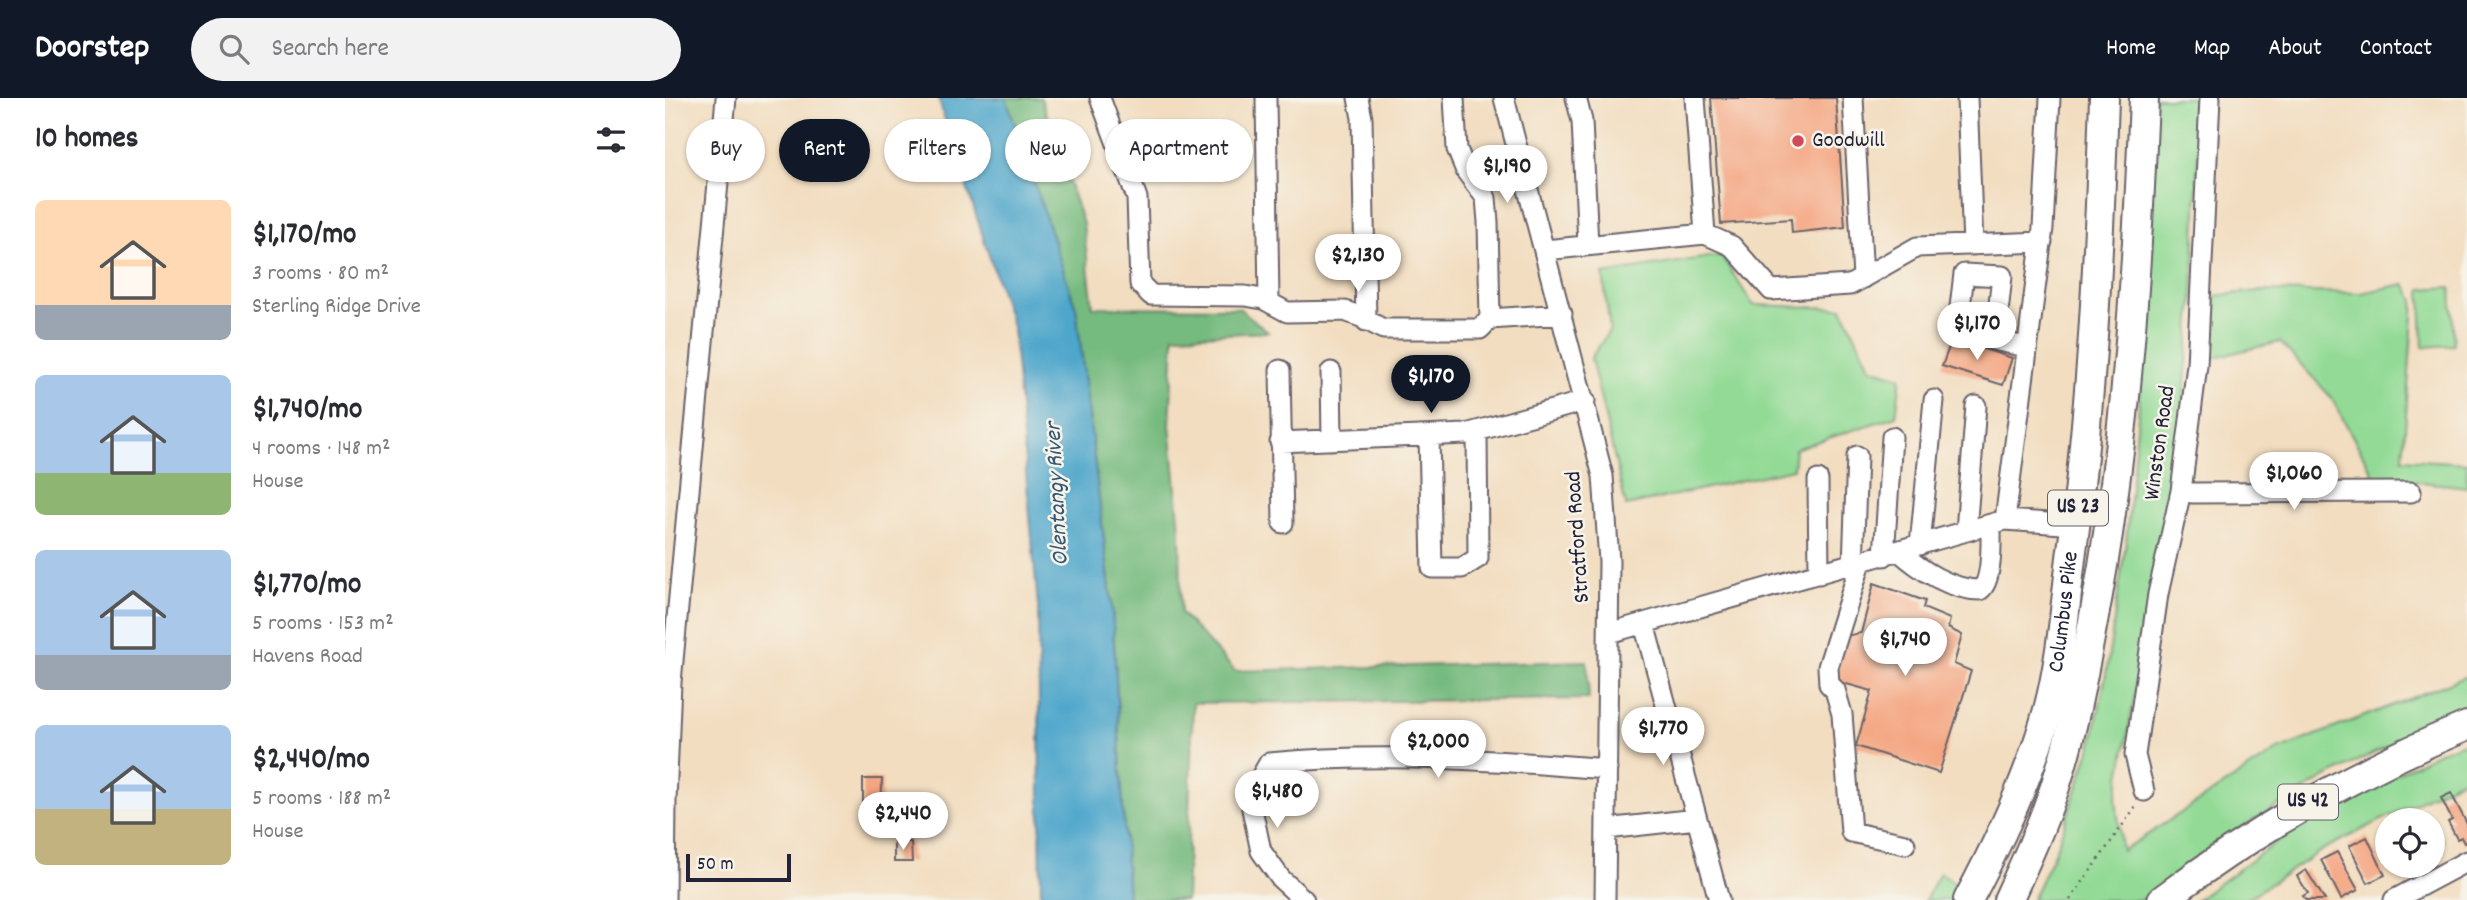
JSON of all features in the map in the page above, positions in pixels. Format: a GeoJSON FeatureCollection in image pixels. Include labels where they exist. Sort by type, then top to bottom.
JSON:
{"type":"FeatureCollection","features":[{"type":"Feature","properties":{"kind":"highway","name":"Columbus Pike"},"geometry":{"type":"LineString","coordinates":[[1968,900],[2019,792],[2048,709],[2060,644],[2086,431],[2099,246],[2104,98]]}},
{"type":"Feature","properties":{"kind":"highway","name":"Columbus Pike"},"geometry":{"type":"LineString","coordinates":[[2008,900],[2050,799],[2066,748],[2103,570],[2121,446],[2131,331],[2144,98]]}},
{"type":"Feature","properties":{"kind":"highway","name":"US 42"},"geometry":{"type":"LineString","coordinates":[[2162,900],[2215,860],[2316,798],[2421,745],[2467,726]]}},
{"type":"Feature","properties":{"kind":"street"},"geometry":{"type":"LineString","coordinates":[[665,900],[666,802],[677,613],[726,98]]}},
{"type":"Feature","properties":{"kind":"street"},"geometry":{"type":"LineString","coordinates":[[1100,98],[1137,198],[1140,284],[1151,295],[1245,296],[1269,302],[1287,312],[1345,311],[1383,329],[1399,330],[1480,329],[1490,319],[1562,314]]}},
{"type":"Feature","properties":{"kind":"street"},"geometry":{"type":"LineString","coordinates":[[1266,98],[1269,302]]}},
{"type":"Feature","properties":{"kind":"street"},"geometry":{"type":"LineString","coordinates":[[1358,98],[1362,118],[1366,321]]}},
{"type":"Feature","properties":{"kind":"street"},"geometry":{"type":"LineString","coordinates":[[1454,98],[1457,149],[1466,171],[1486,198],[1490,319]]}},
{"type":"Feature","properties":{"kind":"street","name":"Stratford Road"},"geometry":{"type":"LineString","coordinates":[[1504,98],[1603,476],[1609,561],[1605,900]]}},
{"type":"Feature","properties":{"kind":"street"},"geometry":{"type":"LineString","coordinates":[[1576,98],[1582,121],[1588,245]]}},
{"type":"Feature","properties":{"kind":"street"},"geometry":{"type":"LineString","coordinates":[[1695,98],[1705,234]]}},
{"type":"Feature","properties":{"kind":"street"},"geometry":{"type":"LineString","coordinates":[[1853,98],[1863,278]]}},
{"type":"Feature","properties":{"kind":"street"},"geometry":{"type":"LineString","coordinates":[[1967,98],[1973,245]]}},
{"type":"Feature","properties":{"kind":"street"},"geometry":{"type":"LineString","coordinates":[[1892,553],[1970,590],[1980,590],[1986,583],[2042,242],[2050,98]]}},
{"type":"Feature","properties":{"kind":"street","name":"Winston Road"},"geometry":{"type":"LineString","coordinates":[[2144,791],[2135,755],[2158,594],[2181,491],[2197,365],[2210,98]]}},
{"type":"Feature","properties":{"kind":"street"},"geometry":{"type":"LineString","coordinates":[[1545,250],[1705,234],[1732,246],[1771,290],[1850,285],[1917,247],[2042,242]]}},
{"type":"Feature","properties":{"kind":"street"},"geometry":{"type":"LineString","coordinates":[[1995,340],[2026,346]]}},
{"type":"Feature","properties":{"kind":"street"},"geometry":{"type":"LineString","coordinates":[[1280,370],[1283,523]]}},
{"type":"Feature","properties":{"kind":"street"},"geometry":{"type":"LineString","coordinates":[[1331,372],[1332,440]]}},
{"type":"Feature","properties":{"kind":"street"},"geometry":{"type":"LineString","coordinates":[[1920,545],[1934,400]]}},
{"type":"Feature","properties":{"kind":"street"},"geometry":{"type":"LineString","coordinates":[[1280,443],[1466,434],[1585,401]]}},
{"type":"Feature","properties":{"kind":"street"},"geometry":{"type":"LineString","coordinates":[[1966,531],[1976,406]]}},
{"type":"Feature","properties":{"kind":"street"},"geometry":{"type":"LineString","coordinates":[[1429,436],[1431,568],[1462,568],[1478,558],[1477,430]]}},
{"type":"Feature","properties":{"kind":"street"},"geometry":{"type":"LineString","coordinates":[[1892,437],[1892,553]]}},
{"type":"Feature","properties":{"kind":"street"},"geometry":{"type":"LineString","coordinates":[[1857,456],[1857,564],[1827,677],[1835,690],[1842,714],[1851,832],[1905,844]]}},
{"type":"Feature","properties":{"kind":"street"},"geometry":{"type":"LineString","coordinates":[[1818,480],[1819,574]]}},
{"type":"Feature","properties":{"kind":"street"},"geometry":{"type":"LineString","coordinates":[[2181,491],[2192,494],[2411,492]]}},
{"type":"Feature","properties":{"kind":"street"},"geometry":{"type":"LineString","coordinates":[[1609,634],[1998,522],[2076,525]]}},
{"type":"Feature","properties":{"kind":"street"},"geometry":{"type":"LineString","coordinates":[[1644,624],[1719,900]]}},
{"type":"Feature","properties":{"kind":"street"},"geometry":{"type":"LineString","coordinates":[[1300,896],[1281,879],[1261,851],[1252,809],[1258,782],[1269,763],[1322,758],[1385,759],[1529,762],[1607,769]]}},
{"type":"Feature","properties":{"kind":"street"},"geometry":{"type":"LineString","coordinates":[[1606,829],[1697,819]]}},
{"type":"Feature","properties":{"kind":"street"},"geometry":{"type":"LineString","coordinates":[[2394,900],[2467,861]]}},
{"type":"Feature","properties":{"kind":"path"},"geometry":{"type":"LineString","coordinates":[[2070,900],[2101,853],[2131,815],[2144,791]]}},
{"type":"Feature","properties":{"kind":"green space"},"geometry":{"type":"Polygon","coordinates":[[[1006,98],[1041,98],[1048,119],[1013,119],[1006,98]]]}},
{"type":"Feature","properties":{"kind":"green space"},"geometry":{"type":"Polygon","coordinates":[[[2155,98],[2200,98],[2193,298],[2178,455],[2116,799],[2122,851],[2278,750],[2467,676],[2467,711],[2445,718],[2328,776],[2219,841],[2143,900],[2032,900],[2058,844],[2092,744],[2106,674],[2126,542],[2147,323],[2155,98]]]}},
{"type":"Feature","properties":{"kind":"green space"},"geometry":{"type":"Polygon","coordinates":[[[1034,182],[1069,182],[1083,224],[1093,307],[1239,308],[1268,332],[1174,336],[1170,425],[1180,530],[1181,613],[1235,671],[1587,661],[1589,699],[1193,703],[1186,900],[1128,900],[1112,606],[1076,309],[1034,182]]]}},
{"type":"Feature","properties":{"kind":"green space"},"geometry":{"type":"Polygon","coordinates":[[[1721,255],[1753,305],[1842,308],[1871,368],[1901,377],[1896,416],[1795,449],[1793,469],[1626,506],[1591,358],[1610,330],[1603,274],[1721,255]]]}},
{"type":"Feature","properties":{"kind":"green space"},"geometry":{"type":"Polygon","coordinates":[[[2405,284],[2414,300],[2403,459],[2467,463],[2467,487],[2375,477],[2331,397],[2280,342],[2211,358],[2215,296],[2258,291],[2361,293],[2405,284]]]}},
{"type":"Feature","properties":{"kind":"green space"},"geometry":{"type":"Polygon","coordinates":[[[2451,287],[2454,345],[2423,347],[2421,289],[2451,287]]]}},
{"type":"Feature","properties":{"kind":"green space"},"geometry":{"type":"Polygon","coordinates":[[[2467,742],[2467,777],[2405,808],[2375,808],[2375,823],[2324,849],[2245,900],[2196,900],[2306,821],[2439,752],[2467,742]]]}},
{"type":"Feature","properties":{"kind":"green space"},"geometry":{"type":"Polygon","coordinates":[[[1940,873],[1963,889],[1956,900],[1925,900],[1940,873]]]}},
{"type":"Feature","properties":{"kind":"water","name":"Olentangy River"},"geometry":{"type":"Polygon","coordinates":[[[938,98],[1006,98],[1013,119],[1005,119],[1005,182],[1034,182],[1076,308],[1112,606],[1128,900],[1041,900],[1038,606],[1013,329],[965,182],[991,182],[991,119],[945,119],[938,98]]]}},
{"type":"Feature","properties":{"kind":"building"},"geometry":{"type":"Polygon","coordinates":[[[1711,98],[1836,98],[1845,227],[1792,233],[1791,219],[1721,224],[1711,98]]]}},
{"type":"Feature","properties":{"kind":"building"},"geometry":{"type":"Polygon","coordinates":[[[1952,339],[2012,358],[2003,385],[1942,366],[1952,339]]]}},
{"type":"Feature","properties":{"kind":"building"},"geometry":{"type":"Polygon","coordinates":[[[1874,583],[1925,601],[1923,608],[1950,619],[1948,628],[1962,635],[1954,664],[1971,671],[1939,773],[1856,746],[1872,691],[1832,680],[1845,636],[1861,633],[1874,583]]]}},
{"type":"Feature","properties":{"kind":"building"},"geometry":{"type":"Polygon","coordinates":[[[863,779],[882,779],[881,829],[865,829],[867,805],[863,805],[863,779]]]}},
{"type":"Feature","properties":{"kind":"building"},"geometry":{"type":"Polygon","coordinates":[[[2451,793],[2467,824],[2467,841],[2464,843],[2461,837],[2457,839],[2448,822],[2452,820],[2441,798],[2451,793]]]}},
{"type":"Feature","properties":{"kind":"building"},"geometry":{"type":"Polygon","coordinates":[[[2367,837],[2375,854],[2375,878],[2379,878],[2368,883],[2349,846],[2367,837]]]}},
{"type":"Feature","properties":{"kind":"building"},"geometry":{"type":"Polygon","coordinates":[[[894,842],[911,842],[912,862],[894,862],[894,842]]]}},
{"type":"Feature","properties":{"kind":"building"},"geometry":{"type":"Polygon","coordinates":[[[2337,852],[2358,890],[2341,899],[2321,860],[2337,852]]]}},
{"type":"Feature","properties":{"kind":"building"},"geometry":{"type":"Polygon","coordinates":[[[2306,870],[2325,900],[2306,900],[2303,896],[2308,893],[2297,876],[2306,870]]]}},
{"type":"Feature","properties":{"kind":"place","name":"Goodwill"},"geometry":{"type":"Point","coordinates":[1798,141]}}]}
